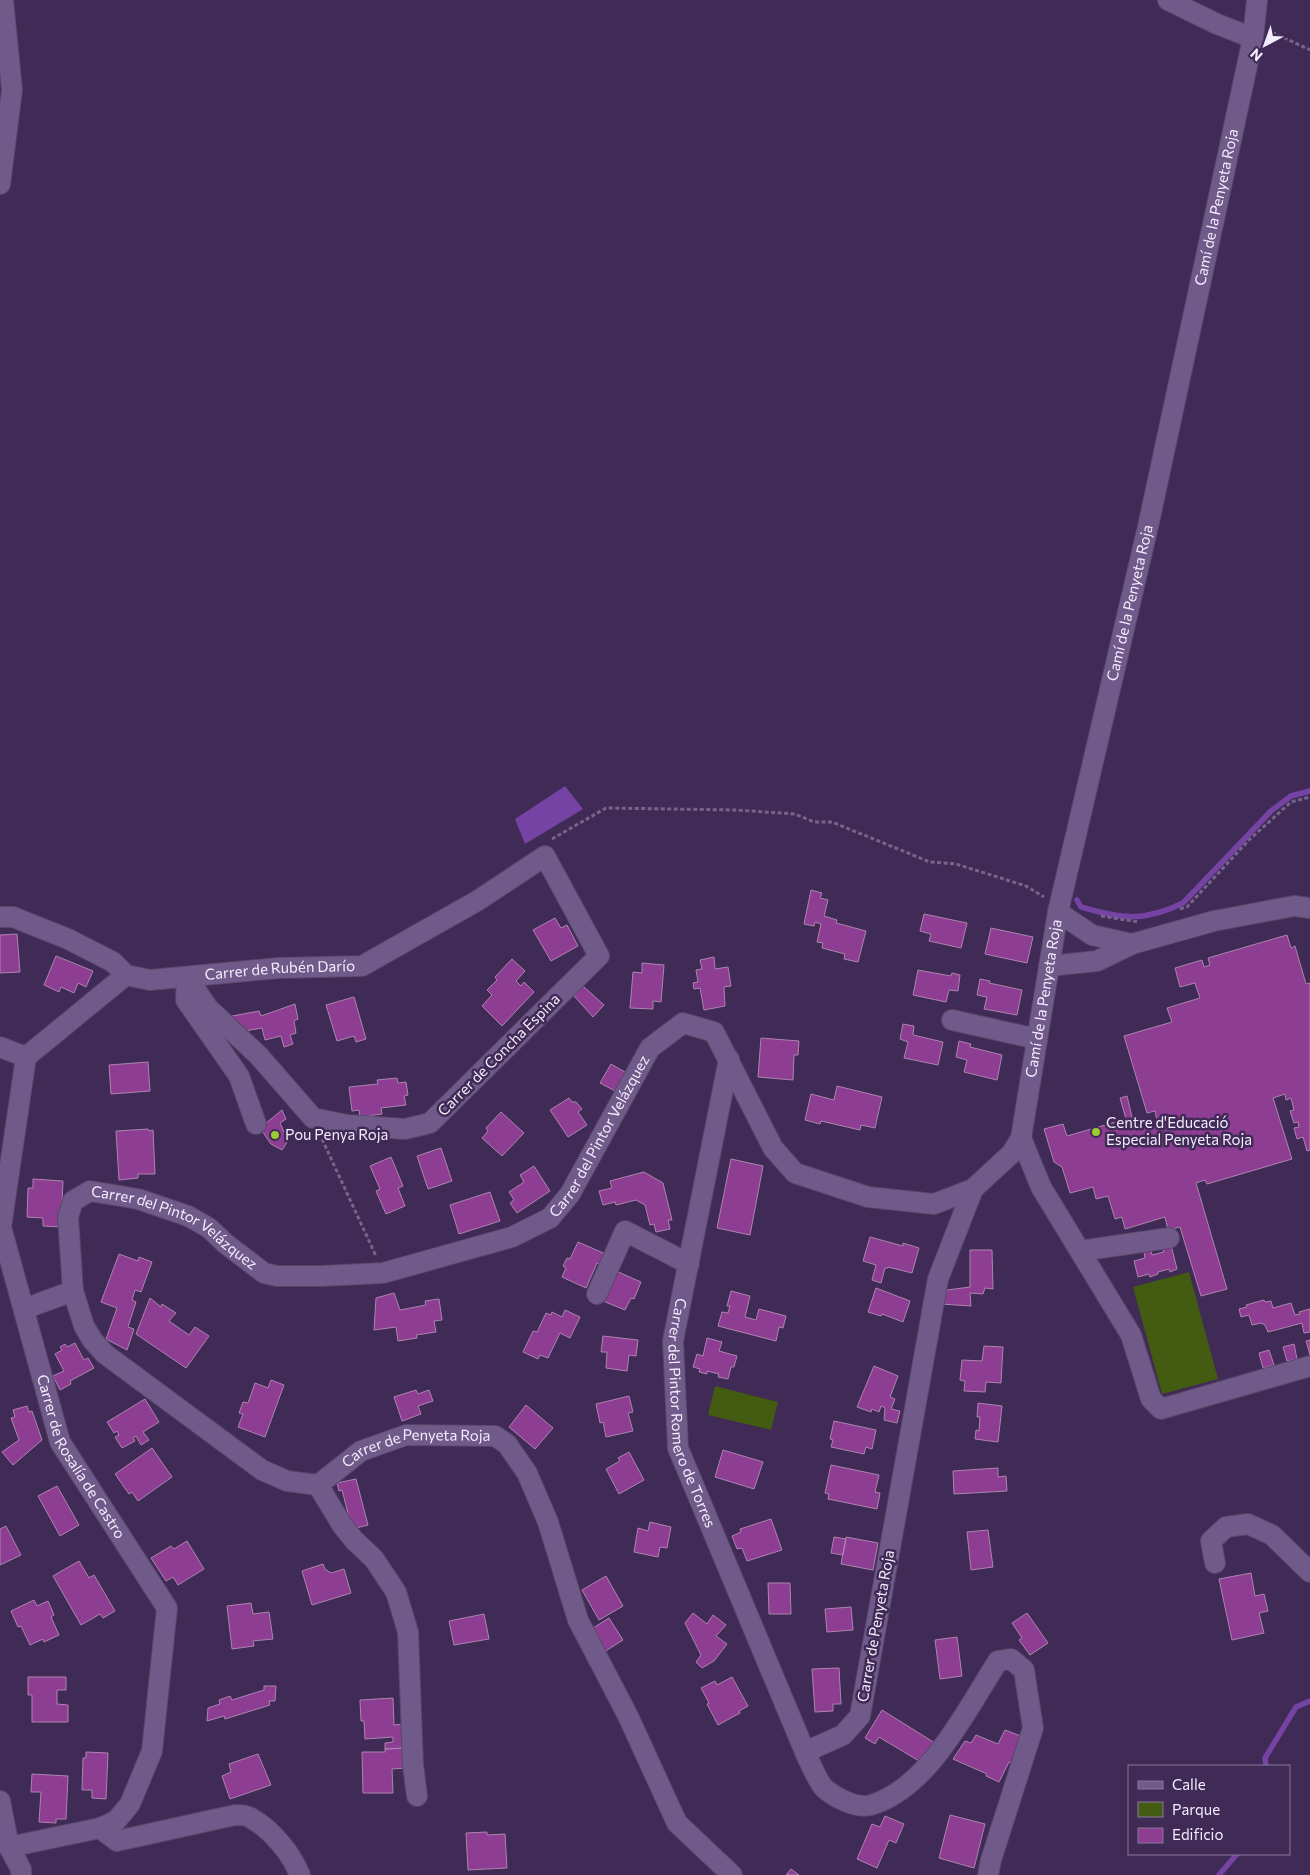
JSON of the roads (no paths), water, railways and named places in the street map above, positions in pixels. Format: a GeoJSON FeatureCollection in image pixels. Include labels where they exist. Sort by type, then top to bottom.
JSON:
{"type":"FeatureCollection","features":[{"type":"Feature","properties":{"kind":"street"},"geometry":{"type":"LineString","coordinates":[[0,184],[12,90],[3,0]]}},
{"type":"Feature","properties":{"kind":"street"},"geometry":{"type":"LineString","coordinates":[[1168,0],[1217,24],[1253,29],[1262,0]]}},
{"type":"Feature","properties":{"kind":"street","name":"Camí de la Penyeta Roja"},"geometry":{"type":"LineString","coordinates":[[973,1189],[1012,1153],[1021,1138],[1058,912],[1149,522],[1253,29],[1256,0]]}},
{"type":"Feature","properties":{"kind":"street","name":"Carrer de Rubén Darío"},"geometry":{"type":"LineString","coordinates":[[0,917],[13,917],[68,939],[113,962],[126,975],[150,980],[279,968],[362,966],[478,901],[545,856]]}},
{"type":"Feature","properties":{"kind":"street","name":"Carrer de Concha Espina"},"geometry":{"type":"LineString","coordinates":[[188,977],[208,1008],[259,1056],[313,1118],[347,1126],[405,1129],[430,1122],[599,956],[545,856]]}},
{"type":"Feature","properties":{"kind":"street"},"geometry":{"type":"LineString","coordinates":[[1049,966],[1097,961],[1132,944],[1214,921],[1294,906],[1310,908]]}},
{"type":"Feature","properties":{"kind":"street"},"geometry":{"type":"LineString","coordinates":[[1058,912],[1092,935],[1132,944]]}},
{"type":"Feature","properties":{"kind":"street"},"geometry":{"type":"LineString","coordinates":[[0,1047],[26,1058],[126,975]]}},
{"type":"Feature","properties":{"kind":"street"},"geometry":{"type":"LineString","coordinates":[[188,977],[186,1000],[239,1076],[256,1124]]}},
{"type":"Feature","properties":{"kind":"street"},"geometry":{"type":"LineString","coordinates":[[952,1020],[1037,1039]]}},
{"type":"Feature","properties":{"kind":"street","name":"Carrer del Pintor Velázquez"},"geometry":{"type":"LineString","coordinates":[[318,1485],[287,1481],[262,1470],[105,1354],[93,1341],[84,1326],[73,1291],[68,1217],[73,1201],[90,1191],[138,1199],[188,1216],[209,1228],[226,1244],[264,1273],[292,1277],[383,1273],[512,1237],[550,1218],[570,1194],[650,1048],[683,1023],[714,1032],[773,1148],[795,1173],[868,1197],[934,1204],[973,1189]]}},
{"type":"Feature","properties":{"kind":"street","name":"Carrer de Rosalía de Castro"},"geometry":{"type":"LineString","coordinates":[[9,1847],[100,1828],[116,1821],[130,1804],[152,1751],[167,1608],[60,1442],[1,1227],[26,1058]]}},
{"type":"Feature","properties":{"kind":"street","name":"Carrer del Pintor Romero de Torres"},"geometry":{"type":"LineString","coordinates":[[729,1059],[673,1340],[678,1448],[805,1752]]}},
{"type":"Feature","properties":{"kind":"street"},"geometry":{"type":"LineString","coordinates":[[1021,1138],[1042,1187],[1131,1335],[1151,1399],[1161,1409],[1310,1366]]}},
{"type":"Feature","properties":{"kind":"street","name":"Carrer de Penyeta Roja"},"geometry":{"type":"LineString","coordinates":[[805,1752],[843,1735],[860,1716],[938,1279],[973,1189]]}},
{"type":"Feature","properties":{"kind":"street"},"geometry":{"type":"LineString","coordinates":[[597,1294],[624,1232],[689,1264]]}},
{"type":"Feature","properties":{"kind":"street"},"geometry":{"type":"LineString","coordinates":[[1080,1251],[1169,1238]]}},
{"type":"Feature","properties":{"kind":"street"},"geometry":{"type":"LineString","coordinates":[[24,1309],[73,1291]]}},
{"type":"Feature","properties":{"kind":"street","name":"Carrer de Penyeta Roja"},"geometry":{"type":"LineString","coordinates":[[318,1485],[361,1451],[406,1435],[496,1436],[507,1444],[527,1473],[548,1522],[578,1620],[628,1716],[677,1823],[732,1875]]}},
{"type":"Feature","properties":{"kind":"street"},"geometry":{"type":"LineString","coordinates":[[318,1485],[342,1525],[354,1540],[374,1559],[396,1592],[408,1632],[413,1765],[417,1796]]}},
{"type":"Feature","properties":{"kind":"street"},"geometry":{"type":"LineString","coordinates":[[1215,1562],[1211,1541],[1226,1527],[1248,1524],[1272,1535],[1310,1572]]}},
{"type":"Feature","properties":{"kind":"street"},"geometry":{"type":"LineString","coordinates":[[805,1752],[824,1789],[851,1804],[870,1806],[903,1790],[936,1757],[998,1661],[1011,1659],[1024,1670],[1033,1728],[991,1860],[988,1875]]}},
{"type":"Feature","properties":{"kind":"street"},"geometry":{"type":"LineString","coordinates":[[0,1801],[9,1847],[21,1869],[21,1875]]}},
{"type":"Feature","properties":{"kind":"street"},"geometry":{"type":"LineString","coordinates":[[100,1828],[117,1840],[236,1815],[250,1817],[276,1838],[296,1864],[300,1875]]}},
{"type":"Feature","properties":{"kind":"waterway"},"geometry":{"type":"LineString","coordinates":[[1077,900],[1081,907],[1109,914],[1133,917],[1156,913],[1183,903],[1271,811],[1291,796],[1310,791]]}},
{"type":"Feature","properties":{"kind":"waterway"},"geometry":{"type":"LineString","coordinates":[[1266,1765],[1265,1758],[1296,1707],[1310,1701]]}},
{"type":"Feature","properties":{"kind":"waterway"},"geometry":{"type":"LineString","coordinates":[[1219,1875],[1236,1855]]}},
{"type":"Feature","properties":{"kind":"place","name":"Centre d'Educació Especial Penyeta Roja"},"geometry":{"type":"Point","coordinates":[1096,1132]}},
{"type":"Feature","properties":{"kind":"place","name":"Pou Penya Roja"},"geometry":{"type":"Point","coordinates":[275,1135]}}]}
